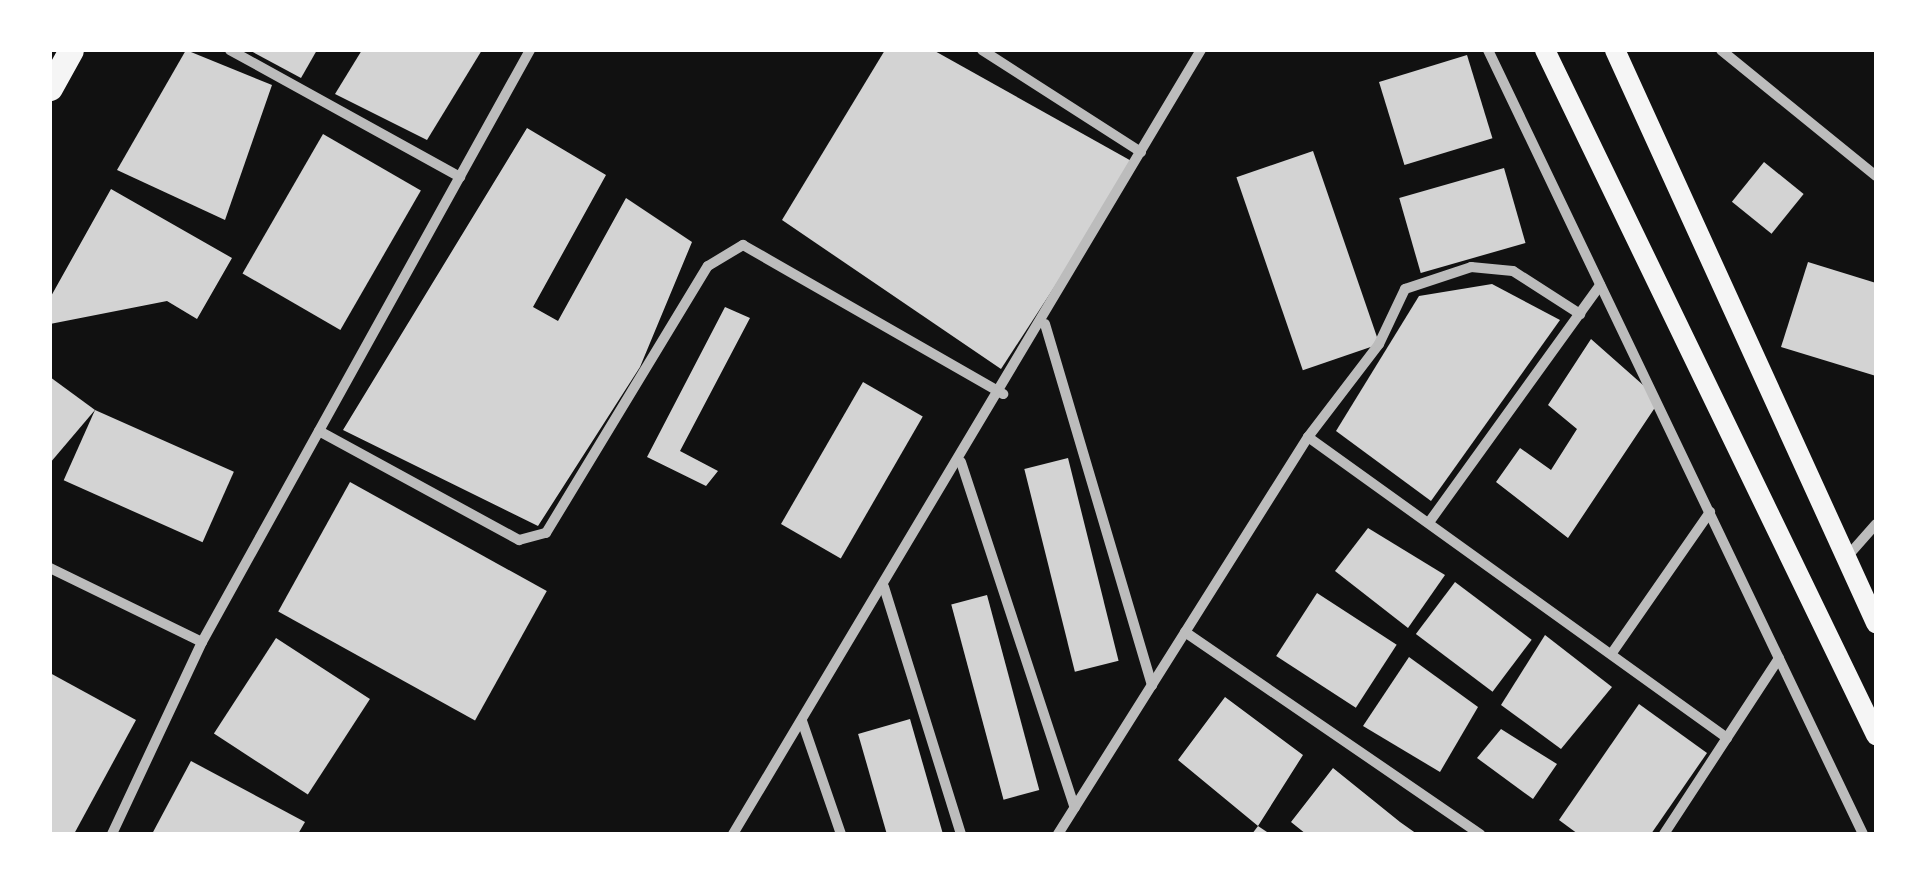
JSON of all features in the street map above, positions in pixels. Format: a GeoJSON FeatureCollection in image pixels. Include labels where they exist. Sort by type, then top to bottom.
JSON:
{"type":"FeatureCollection","features":[{"type":"Feature","properties":{"kind":"main road"},"geometry":{"type":"LineString","coordinates":[[50,88],[71,50]]}},
{"type":"Feature","properties":{"kind":"main road"},"geometry":{"type":"LineString","coordinates":[[1545,50],[1876,735]]}},
{"type":"Feature","properties":{"kind":"main road"},"geometry":{"type":"LineString","coordinates":[[1615,50],[1876,623]]}},
{"type":"Feature","properties":{"kind":"street"},"geometry":{"type":"LineString","coordinates":[[230,50],[460,176]]}},
{"type":"Feature","properties":{"kind":"street"},"geometry":{"type":"LineString","coordinates":[[112,834],[202,642],[530,50]]}},
{"type":"Feature","properties":{"kind":"street"},"geometry":{"type":"LineString","coordinates":[[982,50],[1140,152]]}},
{"type":"Feature","properties":{"kind":"street"},"geometry":{"type":"LineString","coordinates":[[733,834],[1045,324],[1201,50]]}},
{"type":"Feature","properties":{"kind":"street"},"geometry":{"type":"LineString","coordinates":[[1488,50],[1863,834]]}},
{"type":"Feature","properties":{"kind":"street"},"geometry":{"type":"LineString","coordinates":[[1721,50],[1874,171]]}},
{"type":"Feature","properties":{"kind":"street"},"geometry":{"type":"LineString","coordinates":[[1732,59],[1742,50]]}},
{"type":"Feature","properties":{"kind":"street"},"geometry":{"type":"LineString","coordinates":[[319,430],[519,540],[546,533],[708,266],[744,245],[1002,394]]}},
{"type":"Feature","properties":{"kind":"street"},"geometry":{"type":"LineString","coordinates":[[1074,834],[1061,830],[1308,437],[1379,344],[1405,288],[1471,267],[1513,271],[1580,314]]}},
{"type":"Feature","properties":{"kind":"street"},"geometry":{"type":"LineString","coordinates":[[1430,521],[1600,285]]}},
{"type":"Feature","properties":{"kind":"street"},"geometry":{"type":"LineString","coordinates":[[1045,324],[1152,686]]}},
{"type":"Feature","properties":{"kind":"street"},"geometry":{"type":"LineString","coordinates":[[1308,437],[1727,738]]}},
{"type":"Feature","properties":{"kind":"street"},"geometry":{"type":"LineString","coordinates":[[961,462],[1075,808]]}},
{"type":"Feature","properties":{"kind":"street"},"geometry":{"type":"LineString","coordinates":[[1612,653],[1710,512]]}},
{"type":"Feature","properties":{"kind":"street"},"geometry":{"type":"LineString","coordinates":[[1846,559],[1876,525]]}},
{"type":"Feature","properties":{"kind":"street"},"geometry":{"type":"LineString","coordinates":[[50,568],[202,642]]}},
{"type":"Feature","properties":{"kind":"street"},"geometry":{"type":"LineString","coordinates":[[884,587],[961,834]]}},
{"type":"Feature","properties":{"kind":"street"},"geometry":{"type":"LineString","coordinates":[[1185,632],[1480,834]]}},
{"type":"Feature","properties":{"kind":"street"},"geometry":{"type":"LineString","coordinates":[[1664,834],[1779,658]]}},
{"type":"Feature","properties":{"kind":"street"},"geometry":{"type":"LineString","coordinates":[[802,721],[841,834]]}},
{"type":"Feature","properties":{"kind":"building"},"geometry":{"type":"Polygon","coordinates":[[[186,50],[272,85],[225,220],[117,170],[186,50]]]}},
{"type":"Feature","properties":{"kind":"building"},"geometry":{"type":"Polygon","coordinates":[[[249,50],[317,50],[301,78],[249,50]]]}},
{"type":"Feature","properties":{"kind":"building"},"geometry":{"type":"Polygon","coordinates":[[[362,50],[482,50],[427,140],[335,94],[362,50]]]}},
{"type":"Feature","properties":{"kind":"building"},"geometry":{"type":"Polygon","coordinates":[[[885,50],[933,50],[1135,163],[1001,369],[782,220],[885,50]]]}},
{"type":"Feature","properties":{"kind":"building"},"geometry":{"type":"Polygon","coordinates":[[[1467,55],[1492,138],[1404,165],[1379,82],[1467,55]]]}},
{"type":"Feature","properties":{"kind":"building"},"geometry":{"type":"Polygon","coordinates":[[[527,128],[606,175],[533,307],[558,321],[626,198],[692,242],[640,367],[538,526],[343,430],[527,128]]]}},
{"type":"Feature","properties":{"kind":"building"},"geometry":{"type":"Polygon","coordinates":[[[323,134],[421,190],[340,330],[242,273],[323,134]]]}},
{"type":"Feature","properties":{"kind":"building"},"geometry":{"type":"Polygon","coordinates":[[[1313,151],[1379,344],[1303,370],[1236,177],[1313,151]]]}},
{"type":"Feature","properties":{"kind":"building"},"geometry":{"type":"Polygon","coordinates":[[[1764,162],[1804,194],[1772,234],[1732,202],[1764,162]]]}},
{"type":"Feature","properties":{"kind":"building"},"geometry":{"type":"Polygon","coordinates":[[[1504,168],[1525,243],[1421,273],[1399,198],[1504,168]]]}},
{"type":"Feature","properties":{"kind":"building"},"geometry":{"type":"Polygon","coordinates":[[[111,189],[232,258],[197,319],[167,301],[50,324],[50,298],[111,189]]]}},
{"type":"Feature","properties":{"kind":"building"},"geometry":{"type":"Polygon","coordinates":[[[1808,262],[1876,283],[1876,376],[1781,347],[1808,262]]]}},
{"type":"Feature","properties":{"kind":"building"},"geometry":{"type":"Polygon","coordinates":[[[1492,284],[1560,320],[1431,501],[1336,431],[1419,296],[1492,284]]]}},
{"type":"Feature","properties":{"kind":"building"},"geometry":{"type":"Polygon","coordinates":[[[725,307],[750,318],[680,451],[718,471],[706,486],[647,457],[725,307]]]}},
{"type":"Feature","properties":{"kind":"building"},"geometry":{"type":"Polygon","coordinates":[[[1591,339],[1660,400],[1568,538],[1496,482],[1520,448],[1551,470],[1577,429],[1548,405],[1591,339]]]}},
{"type":"Feature","properties":{"kind":"building"},"geometry":{"type":"Polygon","coordinates":[[[50,377],[95,410],[50,463],[50,377]]]}},
{"type":"Feature","properties":{"kind":"building"},"geometry":{"type":"Polygon","coordinates":[[[863,382],[923,417],[841,559],[781,524],[863,382]]]}},
{"type":"Feature","properties":{"kind":"building"},"geometry":{"type":"Polygon","coordinates":[[[95,410],[234,472],[203,542],[64,480],[95,410]]]}},
{"type":"Feature","properties":{"kind":"building"},"geometry":{"type":"Polygon","coordinates":[[[1068,458],[1119,661],[1075,672],[1024,469],[1068,458]]]}},
{"type":"Feature","properties":{"kind":"building"},"geometry":{"type":"Polygon","coordinates":[[[350,482],[547,591],[475,721],[278,611],[350,482]]]}},
{"type":"Feature","properties":{"kind":"building"},"geometry":{"type":"Polygon","coordinates":[[[1368,528],[1445,575],[1408,628],[1335,571],[1368,528]]]}},
{"type":"Feature","properties":{"kind":"building"},"geometry":{"type":"Polygon","coordinates":[[[1455,582],[1532,640],[1493,692],[1416,634],[1455,582]]]}},
{"type":"Feature","properties":{"kind":"building"},"geometry":{"type":"Polygon","coordinates":[[[1317,593],[1397,645],[1356,708],[1276,656],[1317,593]]]}},
{"type":"Feature","properties":{"kind":"building"},"geometry":{"type":"Polygon","coordinates":[[[987,595],[1039,790],[1004,800],[951,605],[987,595]]]}},
{"type":"Feature","properties":{"kind":"building"},"geometry":{"type":"Polygon","coordinates":[[[1545,635],[1612,687],[1561,749],[1501,705],[1545,635]]]}},
{"type":"Feature","properties":{"kind":"building"},"geometry":{"type":"Polygon","coordinates":[[[276,638],[370,699],[308,795],[214,734],[276,638]]]}},
{"type":"Feature","properties":{"kind":"building"},"geometry":{"type":"Polygon","coordinates":[[[1409,657],[1478,707],[1440,772],[1363,726],[1409,657]]]}},
{"type":"Feature","properties":{"kind":"building"},"geometry":{"type":"Polygon","coordinates":[[[50,673],[136,720],[74,834],[50,834],[50,673]]]}},
{"type":"Feature","properties":{"kind":"building"},"geometry":{"type":"Polygon","coordinates":[[[1225,697],[1303,755],[1258,826],[1178,760],[1225,697]]]}},
{"type":"Feature","properties":{"kind":"building"},"geometry":{"type":"Polygon","coordinates":[[[1639,704],[1707,753],[1651,834],[1578,834],[1559,820],[1639,704]]]}},
{"type":"Feature","properties":{"kind":"building"},"geometry":{"type":"Polygon","coordinates":[[[910,719],[943,833],[887,834],[858,734],[910,719]]]}},
{"type":"Feature","properties":{"kind":"building"},"geometry":{"type":"Polygon","coordinates":[[[1501,729],[1557,764],[1533,799],[1477,758],[1501,729]]]}},
{"type":"Feature","properties":{"kind":"building"},"geometry":{"type":"Polygon","coordinates":[[[191,761],[305,822],[298,834],[152,834],[191,761]]]}},
{"type":"Feature","properties":{"kind":"building"},"geometry":{"type":"Polygon","coordinates":[[[1333,768],[1417,834],[1306,834],[1291,822],[1333,768]]]}},
{"type":"Feature","properties":{"kind":"building"},"geometry":{"type":"Polygon","coordinates":[[[1258,826],[1270,834],[1252,834],[1258,826]]]}}]}
